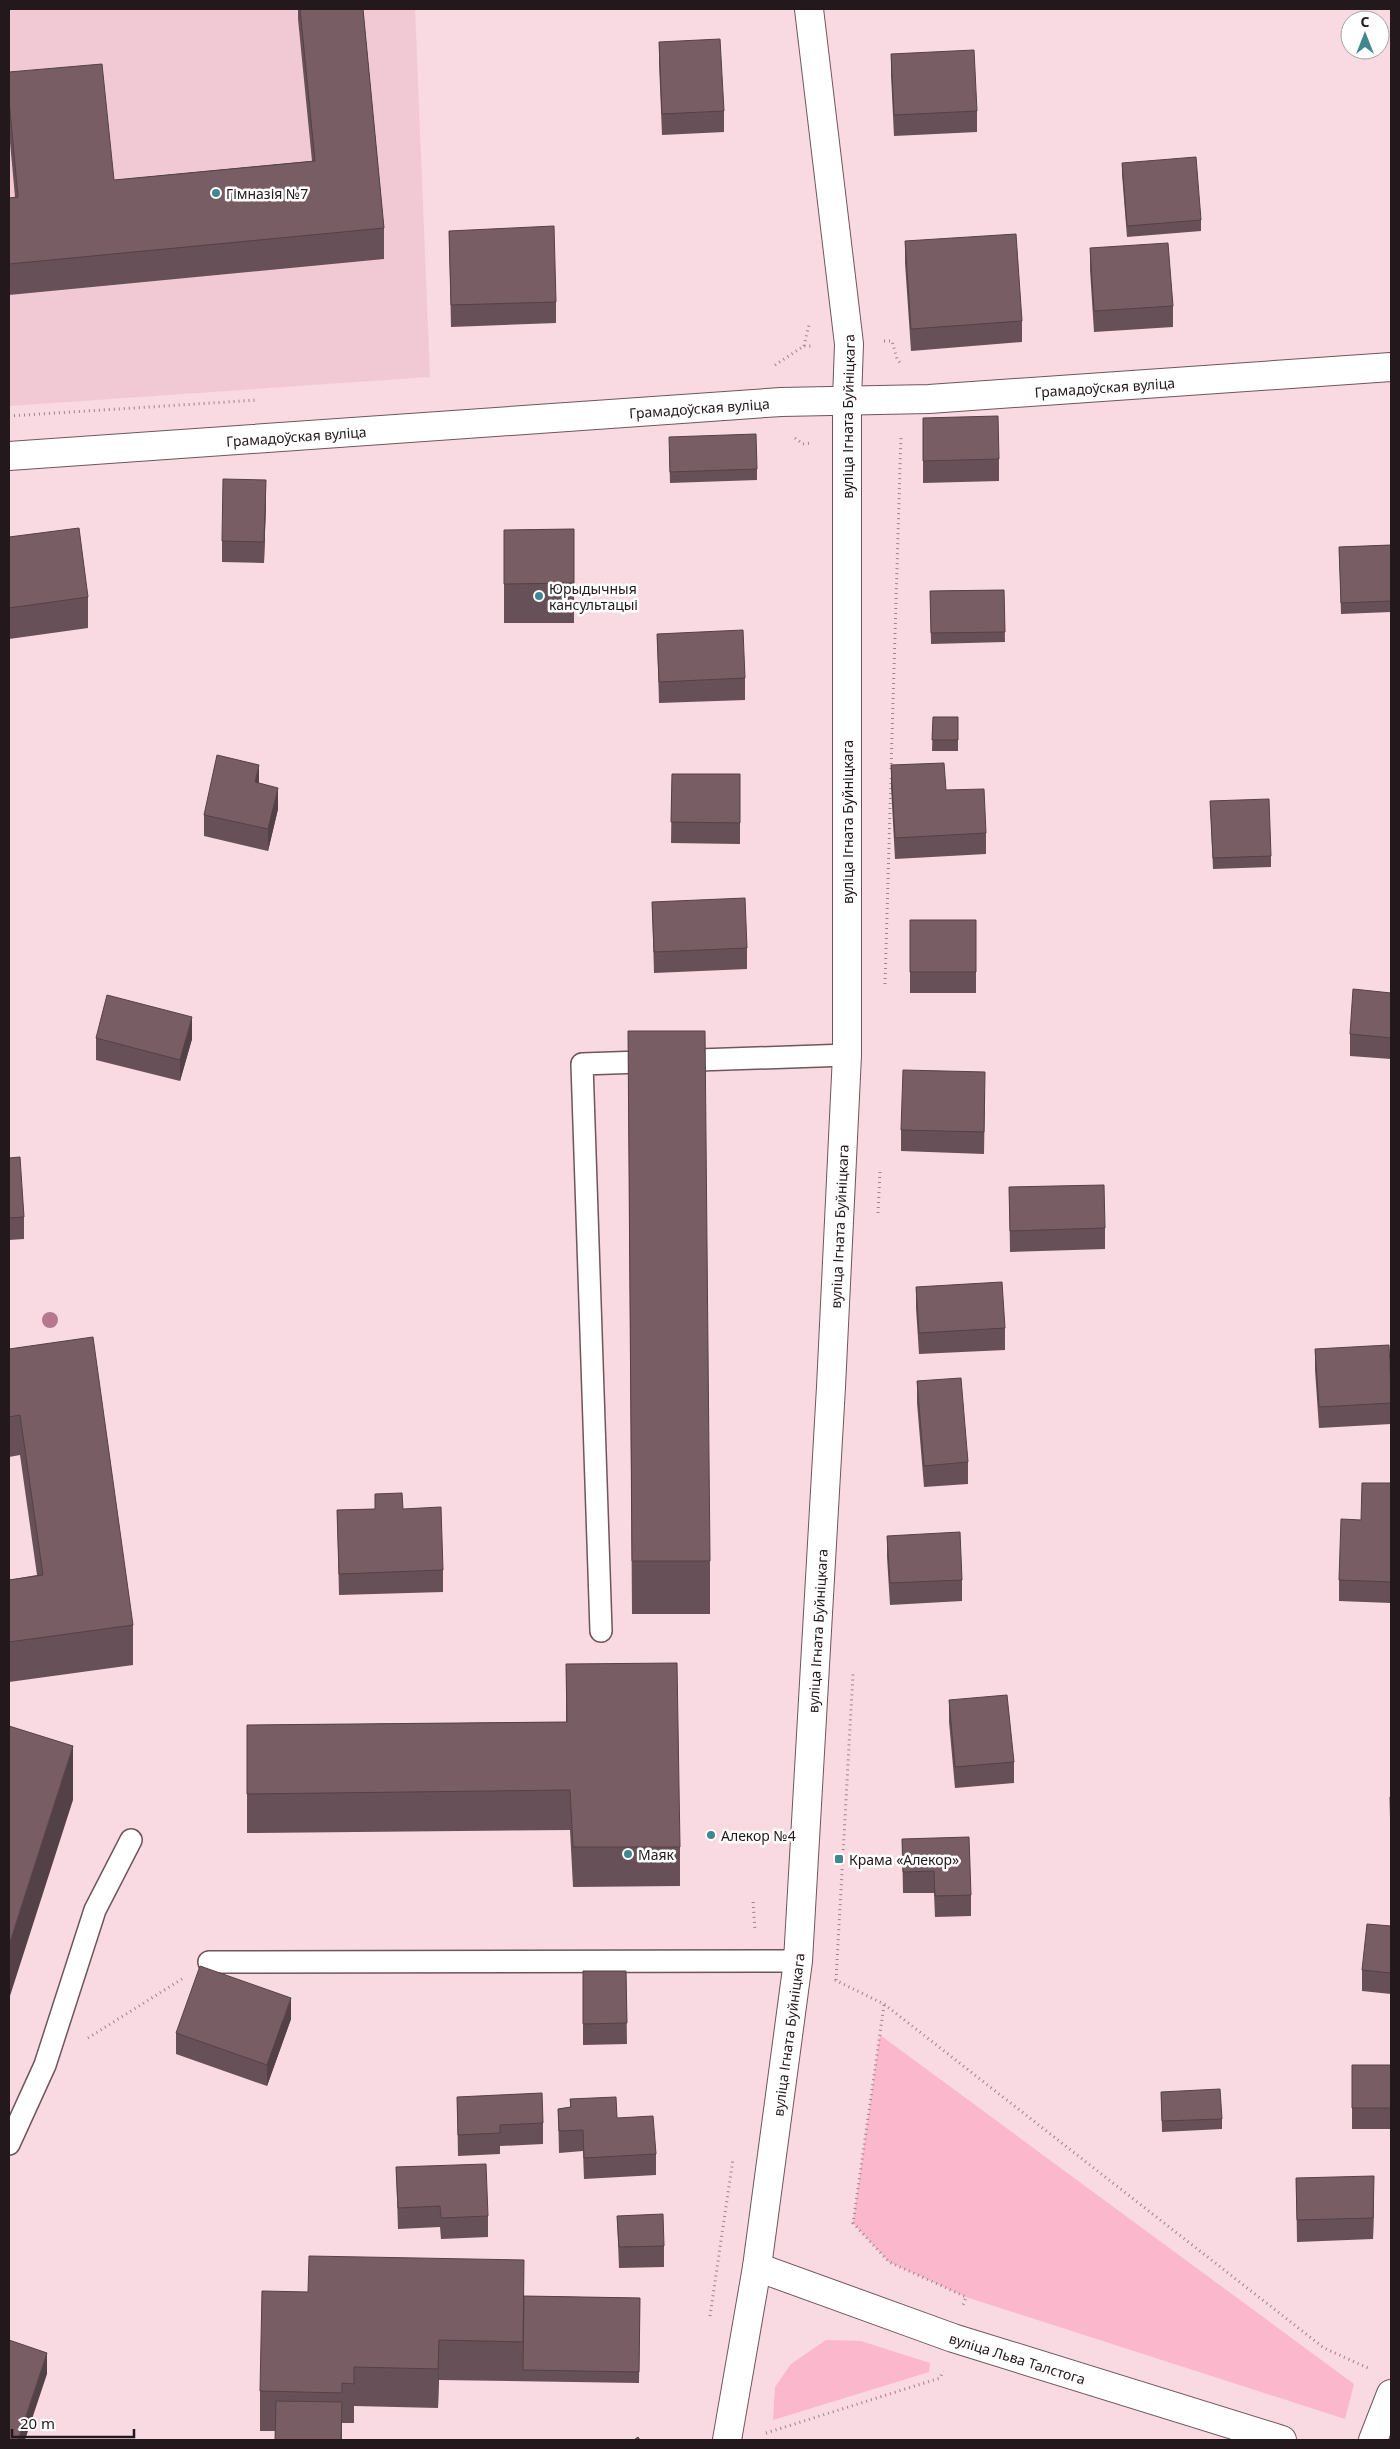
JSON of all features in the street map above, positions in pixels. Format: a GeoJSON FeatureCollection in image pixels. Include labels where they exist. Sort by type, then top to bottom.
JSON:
{"type":"FeatureCollection","features":[{"type":"Feature","properties":{"kind":"street","name":"вуліца Ігната Буйніцкага"},"geometry":{"type":"LineString","coordinates":[[727,2440],[757,2267],[798,1961],[832,1387],[847,1055],[847,400],[849,344],[809,9]]}},
{"type":"Feature","properties":{"kind":"street","name":"Грамадоўская вуліца"},"geometry":{"type":"LineString","coordinates":[[9,456],[847,400],[928,399],[1391,367]]}},
{"type":"Feature","properties":{"kind":"street","name":"вуліца Льва Талстога"},"geometry":{"type":"LineString","coordinates":[[757,2267],[953,2338],[1282,2440]]}},
{"type":"Feature","properties":{"kind":"street"},"geometry":{"type":"LineString","coordinates":[[1373,2440],[1391,2394]]}},
{"type":"Feature","properties":{"kind":"lane"},"geometry":{"type":"LineString","coordinates":[[601,1631],[582,1064],[847,1055]]}},
{"type":"Feature","properties":{"kind":"lane"},"geometry":{"type":"LineString","coordinates":[[9,2144],[45,2065],[95,1910],[131,1840]]}},
{"type":"Feature","properties":{"kind":"lane"},"geometry":{"type":"LineString","coordinates":[[209,1962],[798,1961]]}},
{"type":"Feature","properties":{"kind":"path"},"geometry":{"type":"LineString","coordinates":[[892,341],[897,359],[903,366]]}},
{"type":"Feature","properties":{"kind":"path"},"geometry":{"type":"LineString","coordinates":[[753,1902],[758,1961]]}},
{"type":"Feature","properties":{"kind":"path"},"geometry":{"type":"LineString","coordinates":[[798,1961],[884,2004],[1324,2348],[1374,2370]]}},
{"type":"Feature","properties":{"kind":"path"},"geometry":{"type":"LineString","coordinates":[[45,2065],[209,1962]]}},
{"type":"Feature","properties":{"kind":"path"},"geometry":{"type":"LineString","coordinates":[[764,2440],[767,2431],[940,2378],[966,2298],[889,2262],[852,2223],[884,2004]]}},
{"type":"Feature","properties":{"kind":"path"},"geometry":{"type":"LineString","coordinates":[[709,2322],[734,2154]]}},
{"type":"Feature","properties":{"kind":"shaded area","name":"Гімназія №7"},"geometry":{"type":"Polygon","coordinates":[[[9,9],[415,9],[430,377],[9,406],[9,9]]]}},
{"type":"Feature","properties":{"kind":"shaded area"},"geometry":{"type":"Polygon","coordinates":[[[880,2035],[1354,2384],[1345,2419],[966,2297],[889,2262],[853,2223],[880,2035]]]}},
{"type":"Feature","properties":{"kind":"shaded area"},"geometry":{"type":"Polygon","coordinates":[[[826,2340],[861,2341],[930,2363],[929,2372],[773,2420],[775,2387],[791,2364],[826,2340]]]}},
{"type":"Feature","properties":{"kind":"building"},"geometry":{"type":"Polygon","coordinates":[[[300,9],[363,9],[384,228],[9,264],[9,198],[18,197],[9,100],[9,72],[102,64],[114,180],[315,161],[300,9]]]}},
{"type":"Feature","properties":{"kind":"building"},"geometry":{"type":"Polygon","coordinates":[[[720,39],[724,111],[662,114],[659,42],[720,39]]]}},
{"type":"Feature","properties":{"kind":"building"},"geometry":{"type":"Polygon","coordinates":[[[974,50],[977,111],[894,115],[891,54],[974,50]]]}},
{"type":"Feature","properties":{"kind":"building"},"geometry":{"type":"Polygon","coordinates":[[[1196,157],[1201,220],[1127,226],[1122,163],[1196,157]]]}},
{"type":"Feature","properties":{"kind":"building"},"geometry":{"type":"Polygon","coordinates":[[[554,226],[556,302],[451,305],[449,231],[554,226]]]}},
{"type":"Feature","properties":{"kind":"building"},"geometry":{"type":"Polygon","coordinates":[[[1016,234],[1022,321],[911,329],[905,241],[1016,234]]]}},
{"type":"Feature","properties":{"kind":"building"},"geometry":{"type":"Polygon","coordinates":[[[1168,243],[1173,306],[1094,311],[1090,248],[1168,243]]]}},
{"type":"Feature","properties":{"kind":"building"},"geometry":{"type":"Polygon","coordinates":[[[998,416],[999,459],[923,461],[923,418],[998,416]]]}},
{"type":"Feature","properties":{"kind":"building"},"geometry":{"type":"Polygon","coordinates":[[[756,434],[757,469],[670,472],[669,437],[756,434]]]}},
{"type":"Feature","properties":{"kind":"building"},"geometry":{"type":"Polygon","coordinates":[[[223,479],[266,480],[264,542],[222,541],[223,479]]]}},
{"type":"Feature","properties":{"kind":"building"},"geometry":{"type":"Polygon","coordinates":[[[79,528],[88,597],[9,608],[9,537],[79,528]]]}},
{"type":"Feature","properties":{"kind":"building"},"geometry":{"type":"Polygon","coordinates":[[[574,529],[574,583],[504,584],[504,530],[574,529]]]}},
{"type":"Feature","properties":{"kind":"building"},"geometry":{"type":"Polygon","coordinates":[[[1391,545],[1391,601],[1341,603],[1339,547],[1391,545]]]}},
{"type":"Feature","properties":{"kind":"building"},"geometry":{"type":"Polygon","coordinates":[[[1004,590],[1005,632],[931,633],[930,591],[1004,590]]]}},
{"type":"Feature","properties":{"kind":"building"},"geometry":{"type":"Polygon","coordinates":[[[743,630],[745,678],[659,682],[657,634],[743,630]]]}},
{"type":"Feature","properties":{"kind":"building"},"geometry":{"type":"Polygon","coordinates":[[[933,717],[958,717],[958,740],[932,740],[933,717]]]}},
{"type":"Feature","properties":{"kind":"building"},"geometry":{"type":"Polygon","coordinates":[[[217,755],[259,765],[255,782],[278,788],[268,829],[204,815],[217,755]]]}},
{"type":"Feature","properties":{"kind":"building"},"geometry":{"type":"Polygon","coordinates":[[[944,763],[946,790],[984,789],[986,833],[895,838],[891,765],[944,763]]]}},
{"type":"Feature","properties":{"kind":"building"},"geometry":{"type":"Polygon","coordinates":[[[672,774],[740,774],[740,823],[671,822],[672,774]]]}},
{"type":"Feature","properties":{"kind":"building"},"geometry":{"type":"Polygon","coordinates":[[[1269,799],[1271,856],[1213,858],[1210,801],[1269,799]]]}},
{"type":"Feature","properties":{"kind":"building"},"geometry":{"type":"Polygon","coordinates":[[[745,898],[747,948],[654,952],[652,902],[745,898]]]}},
{"type":"Feature","properties":{"kind":"building"},"geometry":{"type":"Polygon","coordinates":[[[910,920],[976,920],[976,972],[910,972],[910,920]]]}},
{"type":"Feature","properties":{"kind":"building"},"geometry":{"type":"Polygon","coordinates":[[[1353,989],[1391,993],[1391,1038],[1350,1034],[1353,989]]]}},
{"type":"Feature","properties":{"kind":"building"},"geometry":{"type":"Polygon","coordinates":[[[107,995],[192,1017],[180,1060],[96,1038],[107,995]]]}},
{"type":"Feature","properties":{"kind":"building"},"geometry":{"type":"Polygon","coordinates":[[[628,1031],[705,1031],[710,1561],[632,1561],[628,1031]]]}},
{"type":"Feature","properties":{"kind":"building"},"geometry":{"type":"Polygon","coordinates":[[[903,1070],[985,1072],[984,1132],[901,1130],[903,1070]]]}},
{"type":"Feature","properties":{"kind":"building"},"geometry":{"type":"Polygon","coordinates":[[[20,1157],[24,1217],[9,1218],[9,1158],[20,1157]]]}},
{"type":"Feature","properties":{"kind":"building"},"geometry":{"type":"Polygon","coordinates":[[[1104,1185],[1105,1228],[1010,1231],[1009,1187],[1104,1185]]]}},
{"type":"Feature","properties":{"kind":"building"},"geometry":{"type":"Polygon","coordinates":[[[1002,1282],[1005,1328],[919,1333],[916,1287],[1002,1282]]]}},
{"type":"Feature","properties":{"kind":"building"},"geometry":{"type":"Polygon","coordinates":[[[93,1337],[133,1625],[9,1642],[9,1580],[43,1575],[20,1415],[9,1417],[9,1349],[93,1337]]]}},
{"type":"Feature","properties":{"kind":"building"},"geometry":{"type":"Polygon","coordinates":[[[1389,1345],[1391,1403],[1319,1407],[1315,1349],[1389,1345]]]}},
{"type":"Feature","properties":{"kind":"building"},"geometry":{"type":"Polygon","coordinates":[[[961,1378],[968,1462],[924,1466],[917,1381],[961,1378]]]}},
{"type":"Feature","properties":{"kind":"building"},"geometry":{"type":"Polygon","coordinates":[[[1362,1483],[1391,1483],[1391,1582],[1339,1580],[1341,1519],[1361,1520],[1362,1483]]]}},
{"type":"Feature","properties":{"kind":"building"},"geometry":{"type":"Polygon","coordinates":[[[402,1493],[403,1509],[441,1507],[443,1570],[339,1574],[337,1510],[375,1509],[375,1494],[402,1493]]]}},
{"type":"Feature","properties":{"kind":"building"},"geometry":{"type":"Polygon","coordinates":[[[960,1532],[962,1580],[890,1583],[887,1536],[960,1532]]]}},
{"type":"Feature","properties":{"kind":"building"},"geometry":{"type":"Polygon","coordinates":[[[677,1663],[680,1847],[573,1847],[570,1790],[247,1794],[247,1725],[567,1722],[566,1664],[677,1663]]]}},
{"type":"Feature","properties":{"kind":"building"},"geometry":{"type":"Polygon","coordinates":[[[1007,1695],[1014,1762],[955,1767],[949,1700],[1007,1695]]]}},
{"type":"Feature","properties":{"kind":"building"},"geometry":{"type":"Polygon","coordinates":[[[9,1726],[73,1746],[9,1945],[9,1726]]]}},
{"type":"Feature","properties":{"kind":"building"},"geometry":{"type":"Polygon","coordinates":[[[1390,1797],[1391,1797],[1391,1839],[1390,1797]]]}},
{"type":"Feature","properties":{"kind":"building"},"geometry":{"type":"Polygon","coordinates":[[[969,1837],[971,1895],[935,1896],[934,1871],[903,1872],[902,1839],[969,1837]]]}},
{"type":"Feature","properties":{"kind":"building"},"geometry":{"type":"Polygon","coordinates":[[[1367,1924],[1391,1926],[1391,1973],[1362,1970],[1367,1924]]]}},
{"type":"Feature","properties":{"kind":"building"},"geometry":{"type":"Polygon","coordinates":[[[200,1966],[291,1998],[267,2065],[176,2033],[200,1966]]]}},
{"type":"Feature","properties":{"kind":"building"},"geometry":{"type":"Polygon","coordinates":[[[583,1971],[626,1971],[627,2023],[583,2024],[583,1971]]]}},
{"type":"Feature","properties":{"kind":"building"},"geometry":{"type":"Polygon","coordinates":[[[1352,2065],[1391,2065],[1391,2108],[1352,2108],[1352,2065]]]}},
{"type":"Feature","properties":{"kind":"building"},"geometry":{"type":"Polygon","coordinates":[[[1220,2089],[1222,2119],[1162,2121],[1161,2092],[1220,2089]]]}},
{"type":"Feature","properties":{"kind":"building"},"geometry":{"type":"Polygon","coordinates":[[[542,2093],[543,2123],[500,2125],[500,2133],[458,2135],[457,2097],[542,2093]]]}},
{"type":"Feature","properties":{"kind":"building"},"geometry":{"type":"Polygon","coordinates":[[[616,2097],[617,2118],[653,2116],[656,2154],[584,2158],[583,2130],[559,2131],[558,2109],[571,2107],[570,2099],[616,2097]]]}},
{"type":"Feature","properties":{"kind":"building"},"geometry":{"type":"Polygon","coordinates":[[[486,2164],[488,2216],[441,2218],[440,2206],[398,2208],[396,2167],[486,2164]]]}},
{"type":"Feature","properties":{"kind":"building"},"geometry":{"type":"Polygon","coordinates":[[[1374,2176],[1373,2218],[1297,2220],[1296,2178],[1374,2176]]]}},
{"type":"Feature","properties":{"kind":"building"},"geometry":{"type":"Polygon","coordinates":[[[663,2214],[664,2246],[619,2247],[617,2216],[663,2214]]]}},
{"type":"Feature","properties":{"kind":"building"},"geometry":{"type":"Polygon","coordinates":[[[309,2256],[524,2260],[523,2342],[439,2340],[438,2369],[354,2367],[354,2384],[342,2383],[342,2393],[260,2391],[262,2291],[308,2292],[309,2256]]]}},
{"type":"Feature","properties":{"kind":"building"},"geometry":{"type":"Polygon","coordinates":[[[524,2296],[640,2298],[639,2372],[523,2370],[524,2296]]]}},
{"type":"Feature","properties":{"kind":"building"},"geometry":{"type":"Polygon","coordinates":[[[9,2340],[47,2353],[18,2440],[9,2440],[9,2340]]]}},
{"type":"Feature","properties":{"kind":"building"},"geometry":{"type":"Polygon","coordinates":[[[276,2401],[342,2402],[341,2440],[275,2440],[276,2401]]]}},
{"type":"Feature","properties":{"kind":"place","name":"Гімназія №7"},"geometry":{"type":"Point","coordinates":[216,193]}},
{"type":"Feature","properties":{"kind":"place","name":"Юрыдычныя кансультацыі"},"geometry":{"type":"Point","coordinates":[539,596]}},
{"type":"Feature","properties":{"kind":"place","name":"Алекор №4"},"geometry":{"type":"Point","coordinates":[711,1835]}},
{"type":"Feature","properties":{"kind":"place","name":"Маяк"},"geometry":{"type":"Point","coordinates":[628,1854]}},
{"type":"Feature","properties":{"kind":"place","name":"Крама «Алекор»"},"geometry":{"type":"Point","coordinates":[839,1859]}}]}
